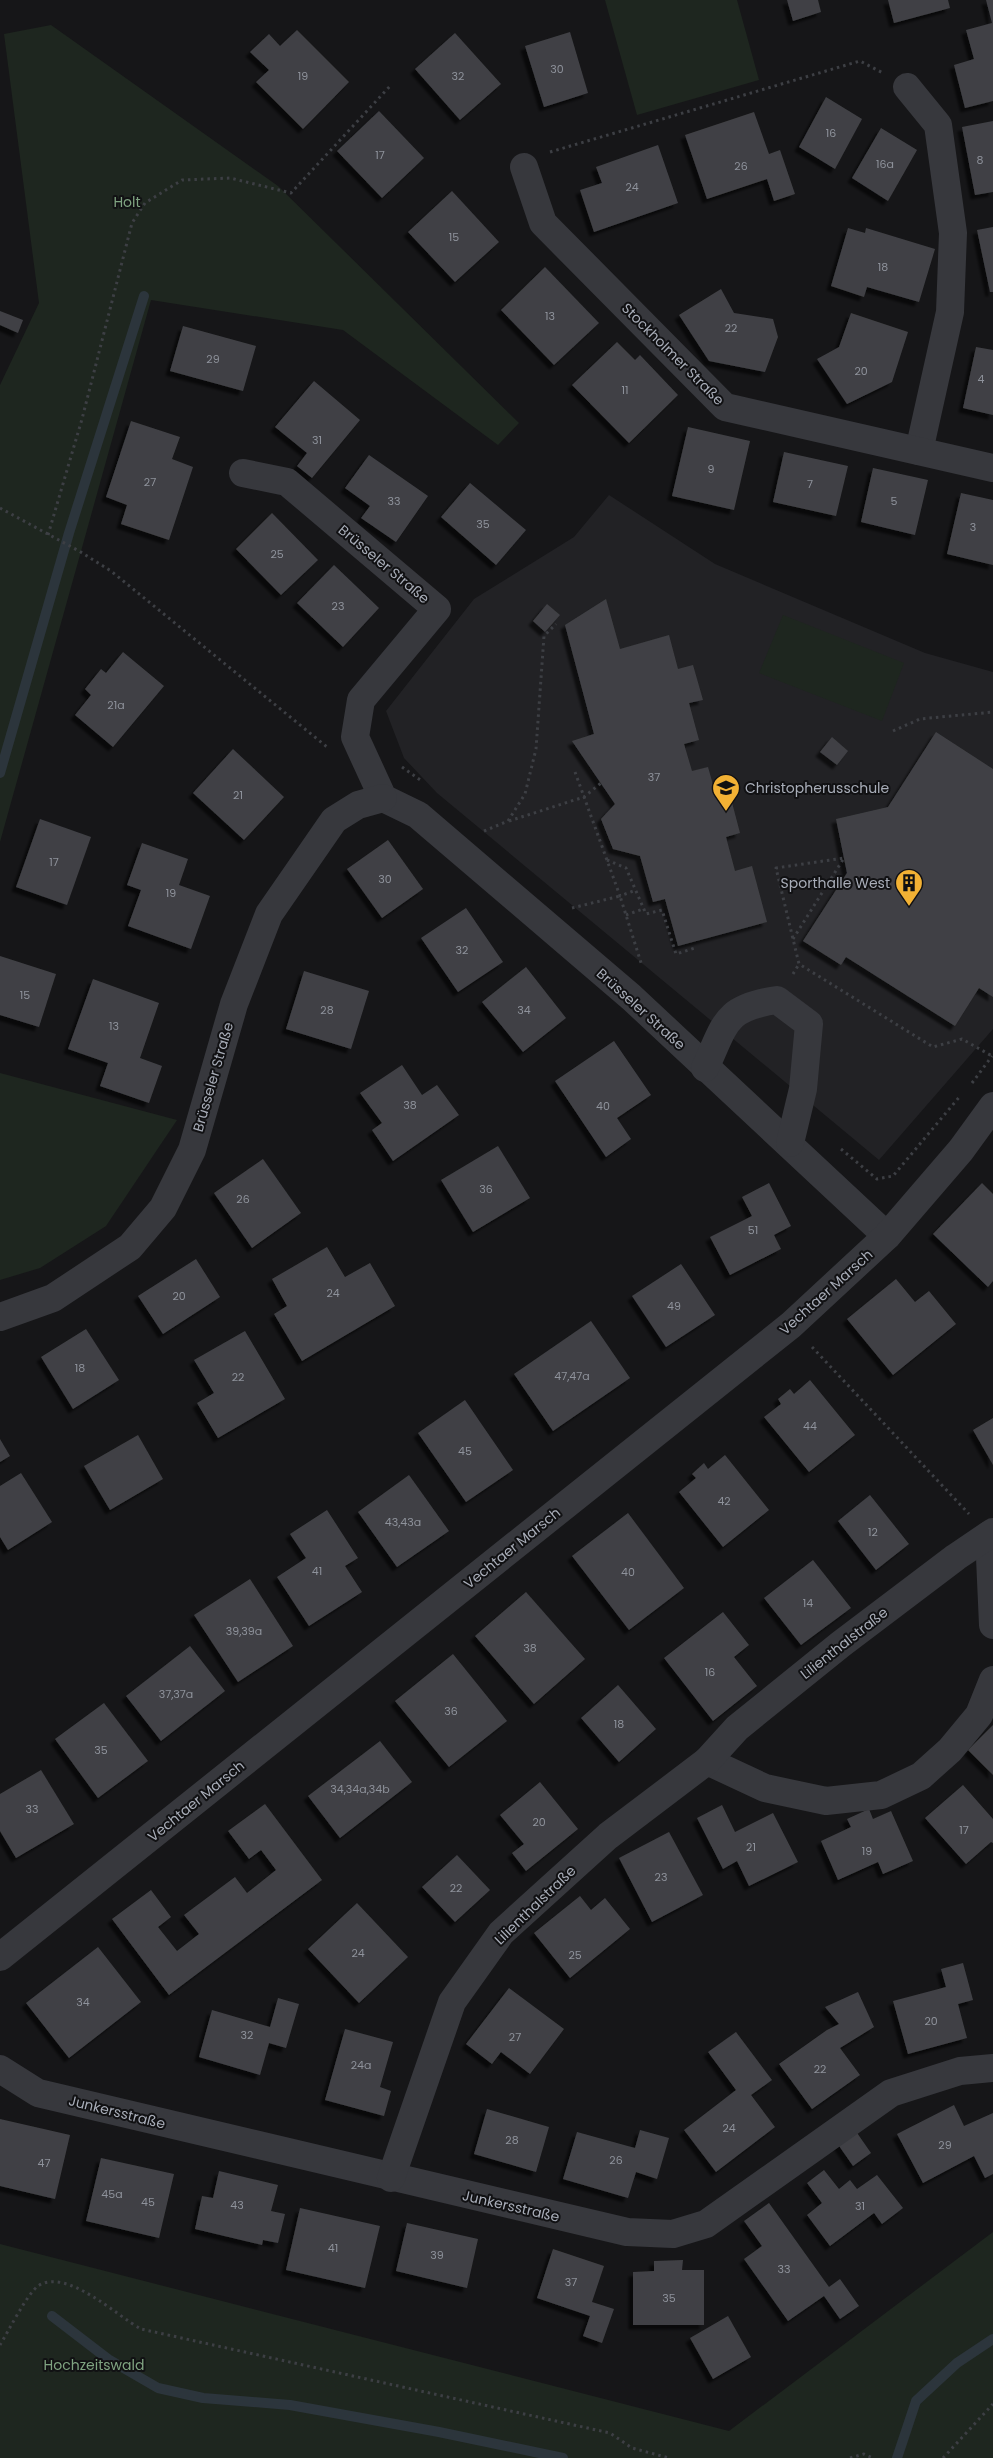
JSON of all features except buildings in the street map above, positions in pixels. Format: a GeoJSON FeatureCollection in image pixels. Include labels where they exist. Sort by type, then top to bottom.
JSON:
{"type":"FeatureCollection","features":[{"type":"Feature","properties":{"kind":"street"},"geometry":{"type":"LineString","coordinates":[[907,87],[938,125],[953,233],[950,312],[919,451]]}},
{"type":"Feature","properties":{"kind":"street","name":"Stockholmer Straße"},"geometry":{"type":"LineString","coordinates":[[524,167],[543,223],[725,407],[993,468]]}},
{"type":"Feature","properties":{"kind":"street","name":"Brüsseler Straße"},"geometry":{"type":"LineString","coordinates":[[243,473],[287,482],[437,609],[362,700],[355,737],[383,798],[418,814],[631,997],[705,1068],[790,1143],[887,1236]]}},
{"type":"Feature","properties":{"kind":"street","name":"Brüsseler Straße"},"geometry":{"type":"LineString","coordinates":[[0,1317],[53,1298],[61,1293],[130,1246],[163,1208],[192,1150],[234,1004],[269,914],[334,820],[358,805],[383,798]]}},
{"type":"Feature","properties":{"kind":"street"},"geometry":{"type":"LineString","coordinates":[[705,1068],[728,1018],[751,1004],[778,1000],[809,1024],[802,1089],[790,1143]]}},
{"type":"Feature","properties":{"kind":"street","name":"Vechtaer Marsch"},"geometry":{"type":"LineString","coordinates":[[0,1957],[791,1325],[887,1236],[961,1150],[993,1106]]}},
{"type":"Feature","properties":{"kind":"street"},"geometry":{"type":"LineString","coordinates":[[991,1534],[993,1626]]}},
{"type":"Feature","properties":{"kind":"street","name":"Lilienthalstraße"},"geometry":{"type":"LineString","coordinates":[[391,2178],[452,2002],[501,1933],[608,1836],[707,1761],[737,1728],[841,1644],[956,1557],[991,1534]]}},
{"type":"Feature","properties":{"kind":"street"},"geometry":{"type":"LineString","coordinates":[[707,1761],[765,1788],[826,1801],[881,1795],[921,1776],[950,1750],[979,1715],[993,1680]]}},
{"type":"Feature","properties":{"kind":"street","name":"Junkersstraße"},"geometry":{"type":"LineString","coordinates":[[0,2069],[38,2093],[391,2178],[626,2232],[673,2234],[706,2224],[891,2093],[960,2071],[993,2068]]}},
{"type":"Feature","properties":{"kind":"path"},"geometry":{"type":"LineString","coordinates":[[524,167],[552,151],[709,107],[860,61],[907,87]]}},
{"type":"Feature","properties":{"kind":"path"},"geometry":{"type":"LineString","coordinates":[[48,535],[82,420],[132,223],[145,202],[182,180],[230,178],[291,192],[391,85]]}},
{"type":"Feature","properties":{"kind":"path"},"geometry":{"type":"LineString","coordinates":[[0,508],[79,551],[110,571],[331,751]]}},
{"type":"Feature","properties":{"kind":"path"},"geometry":{"type":"LineString","coordinates":[[508,821],[525,794],[536,748],[544,636],[556,624]]}},
{"type":"Feature","properties":{"kind":"path"},"geometry":{"type":"LineString","coordinates":[[893,731],[920,719],[993,712]]}},
{"type":"Feature","properties":{"kind":"path"},"geometry":{"type":"LineString","coordinates":[[368,768],[404,767],[430,788]]}},
{"type":"Feature","properties":{"kind":"path"},"geometry":{"type":"LineString","coordinates":[[575,772],[620,896],[642,968]]}},
{"type":"Feature","properties":{"kind":"path"},"geometry":{"type":"LineString","coordinates":[[490,838],[483,831],[508,821],[584,797],[601,783]]}},
{"type":"Feature","properties":{"kind":"path"},"geometry":{"type":"LineString","coordinates":[[793,938],[844,858],[776,868],[799,964],[933,1048],[962,1039],[993,1056],[893,1176],[877,1179],[834,1142]]}},
{"type":"Feature","properties":{"kind":"path"},"geometry":{"type":"LineString","coordinates":[[607,860],[626,868],[646,914],[662,910],[676,954],[695,948]]}},
{"type":"Feature","properties":{"kind":"path"},"geometry":{"type":"LineString","coordinates":[[573,916],[566,910],[636,890]]}},
{"type":"Feature","properties":{"kind":"path"},"geometry":{"type":"LineString","coordinates":[[626,915],[644,909]]}},
{"type":"Feature","properties":{"kind":"path"},"geometry":{"type":"LineString","coordinates":[[791,1325],[991,1534]]}},
{"type":"Feature","properties":{"kind":"path"},"geometry":{"type":"LineString","coordinates":[[0,2345],[38,2286],[54,2281],[81,2290],[121,2319],[141,2329],[610,2433],[632,2448],[669,2458]]}},
{"type":"Feature","properties":{"kind":"path"},"geometry":{"type":"LineString","coordinates":[[943,2458],[993,2404]]}},
{"type":"Feature","properties":{"kind":"path"},"geometry":{"type":"LineString","coordinates":[[850,2458],[864,2454],[873,2458]]}},
{"type":"Feature","properties":{"kind":"shaded area","name":"Christopherusschule"},"geometry":{"type":"Polygon","coordinates":[[[609,495],[715,564],[925,653],[993,672],[993,1029],[879,1160],[437,793],[404,758],[386,711],[474,599],[574,537],[609,495]]]}},
{"type":"Feature","properties":{"kind":"green space"},"geometry":{"type":"Polygon","coordinates":[[[605,0],[737,0],[759,80],[637,115],[605,0]]]}},
{"type":"Feature","properties":{"kind":"green space","name":"Holt"},"geometry":{"type":"Polygon","coordinates":[[[51,25],[278,186],[519,423],[498,445],[343,330],[151,300],[0,842],[0,385],[39,303],[4,34],[51,25]]]}},
{"type":"Feature","properties":{"kind":"green space"},"geometry":{"type":"Polygon","coordinates":[[[783,615],[904,663],[882,721],[759,673],[783,615]]]}},
{"type":"Feature","properties":{"kind":"green space"},"geometry":{"type":"Polygon","coordinates":[[[0,1073],[177,1120],[106,1226],[40,1268],[0,1280],[0,1073]]]}},
{"type":"Feature","properties":{"kind":"green space","name":"Hochzeitswald"},"geometry":{"type":"Polygon","coordinates":[[[993,2232],[993,2458],[0,2458],[0,2244],[729,2431],[993,2232]]]}},
{"type":"Feature","properties":{"kind":"waterway"},"geometry":{"type":"LineString","coordinates":[[0,773],[69,533],[144,296]]}},
{"type":"Feature","properties":{"kind":"waterway"},"geometry":{"type":"LineString","coordinates":[[52,2316],[108,2359],[158,2388],[203,2398],[290,2405],[439,2432],[563,2458]]}},
{"type":"Feature","properties":{"kind":"waterway"},"geometry":{"type":"LineString","coordinates":[[897,2458],[916,2401],[957,2363],[993,2339]]}},
{"type":"Feature","properties":{"kind":"place","name":"Christopherusschule"},"geometry":{"type":"Point","coordinates":[726,812]}},
{"type":"Feature","properties":{"kind":"place","name":"Sporthalle West"},"geometry":{"type":"Point","coordinates":[909,907]}}]}
